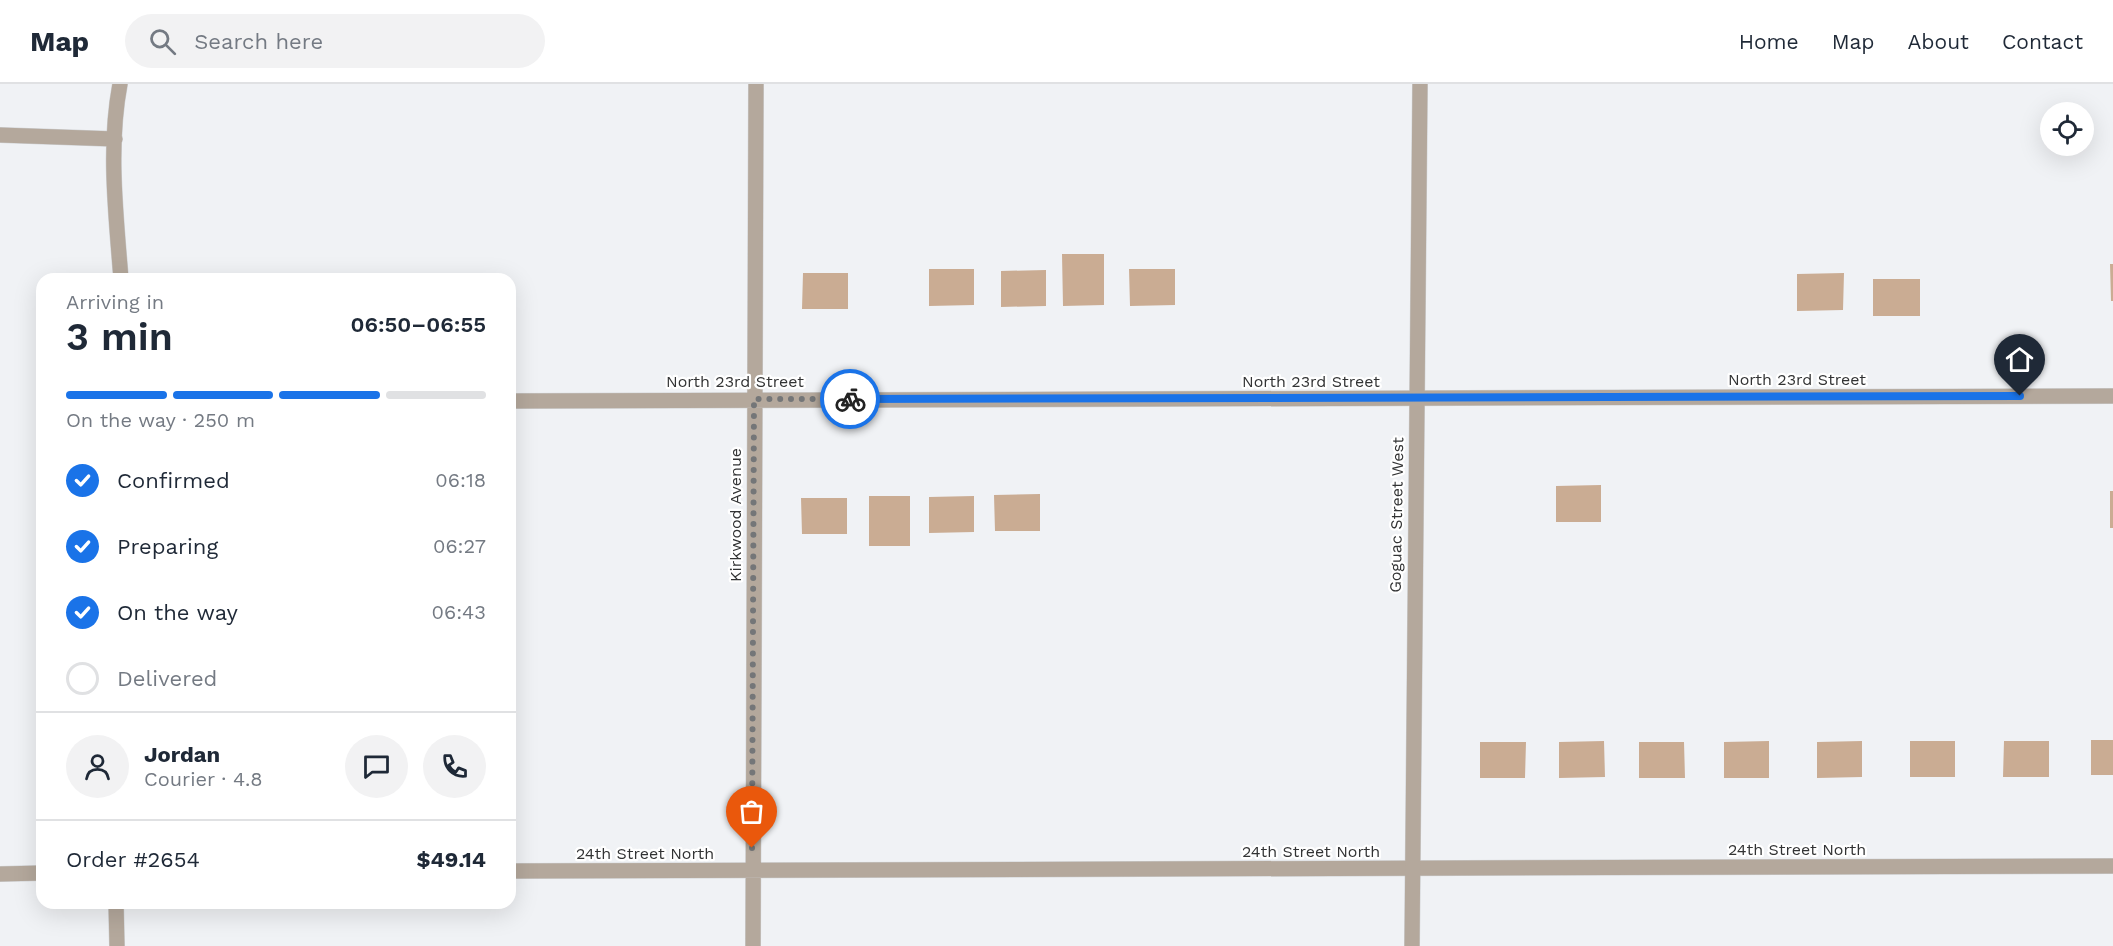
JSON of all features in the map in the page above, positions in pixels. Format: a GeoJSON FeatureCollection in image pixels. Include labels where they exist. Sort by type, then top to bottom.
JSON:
{"type":"FeatureCollection","features":[{"type":"Feature","properties":{"kind":"street"},"geometry":{"type":"LineString","coordinates":[[120,84],[116,106],[115,194],[121,273]]}},
{"type":"Feature","properties":{"kind":"street","name":"Kirkwood Avenue"},"geometry":{"type":"LineString","coordinates":[[753,946],[756,84]]}},
{"type":"Feature","properties":{"kind":"street","name":"Goguac Street West"},"geometry":{"type":"LineString","coordinates":[[1412,946],[1420,84]]}},
{"type":"Feature","properties":{"kind":"street"},"geometry":{"type":"LineString","coordinates":[[0,135],[115,139]]}},
{"type":"Feature","properties":{"kind":"street","name":"North 23rd Street"},"geometry":{"type":"LineString","coordinates":[[516,401],[2113,396]]}},
{"type":"Feature","properties":{"kind":"street","name":"24th Street North"},"geometry":{"type":"LineString","coordinates":[[516,872],[2113,866]]}},
{"type":"Feature","properties":{"kind":"street"},"geometry":{"type":"LineString","coordinates":[[0,874],[36,873]]}},
{"type":"Feature","properties":{"kind":"street"},"geometry":{"type":"LineString","coordinates":[[116,909],[117,946]]}},
{"type":"Feature","properties":{"kind":"building"},"geometry":{"type":"Polygon","coordinates":[[[1062,254],[1104,254],[1104,305],[1063,306],[1062,254]]]}},
{"type":"Feature","properties":{"kind":"building"},"geometry":{"type":"Polygon","coordinates":[[[2110,264],[2113,264],[2113,301],[2111,301],[2110,264]]]}},
{"type":"Feature","properties":{"kind":"building"},"geometry":{"type":"Polygon","coordinates":[[[929,269],[974,269],[974,305],[929,306],[929,269]]]}},
{"type":"Feature","properties":{"kind":"building"},"geometry":{"type":"Polygon","coordinates":[[[1129,269],[1175,269],[1175,305],[1130,306],[1129,269]]]}},
{"type":"Feature","properties":{"kind":"building"},"geometry":{"type":"Polygon","coordinates":[[[1046,270],[1046,306],[1001,307],[1001,271],[1046,270]]]}},
{"type":"Feature","properties":{"kind":"building"},"geometry":{"type":"Polygon","coordinates":[[[803,273],[848,273],[848,309],[802,309],[803,273]]]}},
{"type":"Feature","properties":{"kind":"building"},"geometry":{"type":"Polygon","coordinates":[[[1844,273],[1843,310],[1797,311],[1797,274],[1844,273]]]}},
{"type":"Feature","properties":{"kind":"building"},"geometry":{"type":"Polygon","coordinates":[[[1873,279],[1920,279],[1920,316],[1873,316],[1873,279]]]}},
{"type":"Feature","properties":{"kind":"building"},"geometry":{"type":"Polygon","coordinates":[[[1601,485],[1601,522],[1556,522],[1556,486],[1601,485]]]}},
{"type":"Feature","properties":{"kind":"building"},"geometry":{"type":"Polygon","coordinates":[[[2110,491],[2113,491],[2113,528],[2110,528],[2110,491]]]}},
{"type":"Feature","properties":{"kind":"building"},"geometry":{"type":"Polygon","coordinates":[[[1040,494],[1040,531],[995,531],[994,495],[1040,494]]]}},
{"type":"Feature","properties":{"kind":"building"},"geometry":{"type":"Polygon","coordinates":[[[869,496],[910,496],[910,546],[869,546],[869,496]]]}},
{"type":"Feature","properties":{"kind":"building"},"geometry":{"type":"Polygon","coordinates":[[[974,496],[974,532],[929,533],[929,497],[974,496]]]}},
{"type":"Feature","properties":{"kind":"building"},"geometry":{"type":"Polygon","coordinates":[[[801,498],[847,498],[847,534],[802,534],[801,498]]]}},
{"type":"Feature","properties":{"kind":"building"},"geometry":{"type":"Polygon","coordinates":[[[2091,740],[2113,740],[2113,775],[2091,775],[2091,740]]]}},
{"type":"Feature","properties":{"kind":"building"},"geometry":{"type":"Polygon","coordinates":[[[1604,741],[1605,777],[1559,778],[1559,742],[1604,741]]]}},
{"type":"Feature","properties":{"kind":"building"},"geometry":{"type":"Polygon","coordinates":[[[1769,741],[1769,778],[1724,778],[1724,742],[1769,741]]]}},
{"type":"Feature","properties":{"kind":"building"},"geometry":{"type":"Polygon","coordinates":[[[1862,741],[1862,777],[1817,778],[1817,742],[1862,741]]]}},
{"type":"Feature","properties":{"kind":"building"},"geometry":{"type":"Polygon","coordinates":[[[1910,741],[1955,741],[1955,777],[1910,777],[1910,741]]]}},
{"type":"Feature","properties":{"kind":"building"},"geometry":{"type":"Polygon","coordinates":[[[2004,741],[2049,741],[2049,777],[2003,777],[2004,741]]]}},
{"type":"Feature","properties":{"kind":"building"},"geometry":{"type":"Polygon","coordinates":[[[1480,742],[1526,742],[1525,778],[1480,778],[1480,742]]]}},
{"type":"Feature","properties":{"kind":"building"},"geometry":{"type":"Polygon","coordinates":[[[1639,742],[1684,742],[1685,778],[1639,778],[1639,742]]]}},
{"type":"Feature","properties":{"kind":"way so far"},"geometry":{"type":"LineString","coordinates":[[752,848],[754,399],[850,399]]}},
{"type":"Feature","properties":{"kind":"route"},"geometry":{"type":"LineString","coordinates":[[850,399],[2020,396]]}}]}
